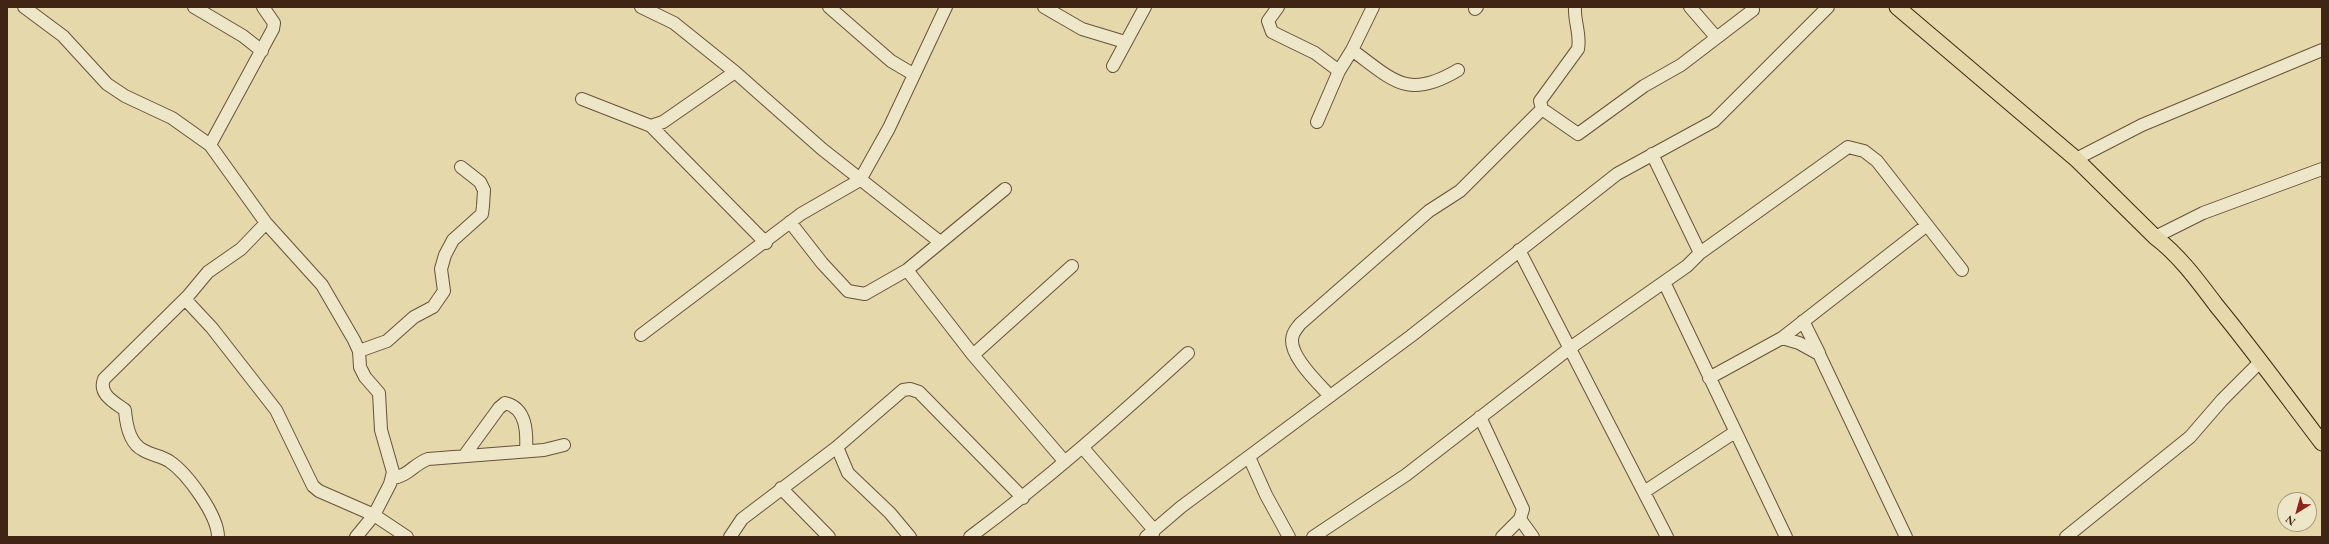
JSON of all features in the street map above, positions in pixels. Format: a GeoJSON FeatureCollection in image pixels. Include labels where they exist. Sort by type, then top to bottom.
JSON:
{"type":"FeatureCollection","features":[{"type":"Feature","properties":{"kind":"main road"},"geometry":{"type":"LineString","coordinates":[[1897,7],[2076,159],[2155,237],[2166,245],[2261,361],[2322,443]]}},
{"type":"Feature","properties":{"kind":"street"},"geometry":{"type":"LineString","coordinates":[[24,7],[63,36],[107,84],[125,96],[172,118],[210,145],[266,222],[322,285],[359,351],[360,367],[364,377],[379,393],[381,430],[390,459],[392,478],[374,515],[356,537]]}},
{"type":"Feature","properties":{"kind":"street"},"geometry":{"type":"LineString","coordinates":[[194,7],[243,36],[262,51]]}},
{"type":"Feature","properties":{"kind":"street"},"geometry":{"type":"LineString","coordinates":[[210,145],[236,94],[262,51],[273,29],[274,22],[263,7]]}},
{"type":"Feature","properties":{"kind":"street"},"geometry":{"type":"LineString","coordinates":[[641,7],[674,23],[735,72],[860,180],[940,242]]}},
{"type":"Feature","properties":{"kind":"street"},"geometry":{"type":"LineString","coordinates":[[829,7],[891,61],[913,74]]}},
{"type":"Feature","properties":{"kind":"street"},"geometry":{"type":"LineString","coordinates":[[641,335],[766,243],[790,222],[860,180],[889,128],[913,74],[946,7]]}},
{"type":"Feature","properties":{"kind":"street"},"geometry":{"type":"LineString","coordinates":[[1044,7],[1082,29],[1125,42]]}},
{"type":"Feature","properties":{"kind":"street"},"geometry":{"type":"LineString","coordinates":[[1113,66],[1145,7]]}},
{"type":"Feature","properties":{"kind":"street"},"geometry":{"type":"LineString","coordinates":[[1278,7],[1268,21],[1272,32],[1315,52],[1339,71]]}},
{"type":"Feature","properties":{"kind":"street"},"geometry":{"type":"LineString","coordinates":[[1317,122],[1339,71],[1352,50],[1373,7]]}},
{"type":"Feature","properties":{"kind":"street"},"geometry":{"type":"LineString","coordinates":[[1575,7],[1574,20],[1580,39],[1578,49],[1540,101],[1542,109],[1575,133],[1582,132],[1644,86],[1681,65],[1753,10]]}},
{"type":"Feature","properties":{"kind":"street"},"geometry":{"type":"LineString","coordinates":[[1690,7],[1716,38]]}},
{"type":"Feature","properties":{"kind":"street"},"geometry":{"type":"LineString","coordinates":[[1083,448],[1151,535],[1181,507],[1330,396],[1617,174],[1714,121],[1828,7]]}},
{"type":"Feature","properties":{"kind":"street"},"geometry":{"type":"LineString","coordinates":[[1352,50],[1393,80],[1414,86],[1438,82],[1458,70]]}},
{"type":"Feature","properties":{"kind":"street"},"geometry":{"type":"LineString","coordinates":[[2076,159],[2142,125],[2322,50]]}},
{"type":"Feature","properties":{"kind":"street"},"geometry":{"type":"LineString","coordinates":[[652,126],[663,122],[735,72]]}},
{"type":"Feature","properties":{"kind":"street"},"geometry":{"type":"LineString","coordinates":[[582,99],[652,126],[766,243]]}},
{"type":"Feature","properties":{"kind":"street"},"geometry":{"type":"LineString","coordinates":[[1330,396],[1298,359],[1295,352],[1292,344],[1293,335],[1300,324],[1428,210],[1460,191],[1542,109]]}},
{"type":"Feature","properties":{"kind":"street"},"geometry":{"type":"LineString","coordinates":[[1313,537],[1406,475],[1570,348],[1687,266],[1700,253],[1848,147],[1864,151],[1877,161],[1962,270]]}},
{"type":"Feature","properties":{"kind":"street"},"geometry":{"type":"LineString","coordinates":[[1652,154],[1700,253]]}},
{"type":"Feature","properties":{"kind":"street"},"geometry":{"type":"LineString","coordinates":[[359,351],[387,341],[414,316],[433,307],[444,290],[441,269],[445,255],[453,240],[482,214],[484,206],[484,190],[480,182],[461,167]]}},
{"type":"Feature","properties":{"kind":"street"},"geometry":{"type":"LineString","coordinates":[[2155,237],[2203,213],[2322,169]]}},
{"type":"Feature","properties":{"kind":"street"},"geometry":{"type":"LineString","coordinates":[[790,222],[822,263],[848,292],[864,294],[907,270],[1005,189]]}},
{"type":"Feature","properties":{"kind":"street"},"geometry":{"type":"LineString","coordinates":[[218,537],[215,520],[201,496],[167,460],[141,450],[128,431],[125,410],[104,392],[101,385],[104,379],[185,299],[208,272],[241,249],[266,222]]}},
{"type":"Feature","properties":{"kind":"street"},"geometry":{"type":"LineString","coordinates":[[1709,378],[1782,338],[1927,225]]}},
{"type":"Feature","properties":{"kind":"street"},"geometry":{"type":"LineString","coordinates":[[1519,250],[1667,537]]}},
{"type":"Feature","properties":{"kind":"street"},"geometry":{"type":"LineString","coordinates":[[973,356],[1072,266]]}},
{"type":"Feature","properties":{"kind":"street"},"geometry":{"type":"LineString","coordinates":[[907,270],[973,356],[1065,462]]}},
{"type":"Feature","properties":{"kind":"street"},"geometry":{"type":"LineString","coordinates":[[1664,282],[1786,537]]}},
{"type":"Feature","properties":{"kind":"street"},"geometry":{"type":"LineString","coordinates":[[185,299],[212,328],[276,410],[313,486],[319,491],[374,515],[407,537]]}},
{"type":"Feature","properties":{"kind":"street"},"geometry":{"type":"LineString","coordinates":[[1804,321],[1906,537]]}},
{"type":"Feature","properties":{"kind":"street"},"geometry":{"type":"LineString","coordinates":[[1782,338],[1799,343],[1819,354]]}},
{"type":"Feature","properties":{"kind":"street"},"geometry":{"type":"LineString","coordinates":[[970,537],[1023,498],[1083,448],[1188,353]]}},
{"type":"Feature","properties":{"kind":"street"},"geometry":{"type":"LineString","coordinates":[[2066,537],[2190,437],[2222,400],[2261,361]]}},
{"type":"Feature","properties":{"kind":"street"},"geometry":{"type":"LineString","coordinates":[[730,537],[742,519],[781,488],[837,448],[903,390],[910,389],[919,392],[1023,498]]}},
{"type":"Feature","properties":{"kind":"street"},"geometry":{"type":"LineString","coordinates":[[464,456],[499,408],[505,403],[514,405],[523,416],[527,435],[526,451]]}},
{"type":"Feature","properties":{"kind":"street"},"geometry":{"type":"LineString","coordinates":[[1480,417],[1523,509],[1520,519],[1502,537]]}},
{"type":"Feature","properties":{"kind":"street"},"geometry":{"type":"LineString","coordinates":[[1644,492],[1735,432]]}},
{"type":"Feature","properties":{"kind":"street"},"geometry":{"type":"LineString","coordinates":[[392,478],[407,474],[419,463],[428,459],[526,451],[564,445]]}},
{"type":"Feature","properties":{"kind":"street"},"geometry":{"type":"LineString","coordinates":[[837,448],[848,473],[890,513],[910,537]]}},
{"type":"Feature","properties":{"kind":"street"},"geometry":{"type":"LineString","coordinates":[[1249,457],[1266,495],[1289,537]]}},
{"type":"Feature","properties":{"kind":"street"},"geometry":{"type":"LineString","coordinates":[[781,488],[829,537]]}},
{"type":"Feature","properties":{"kind":"street"},"geometry":{"type":"LineString","coordinates":[[1520,519],[1534,537]]}}]}
